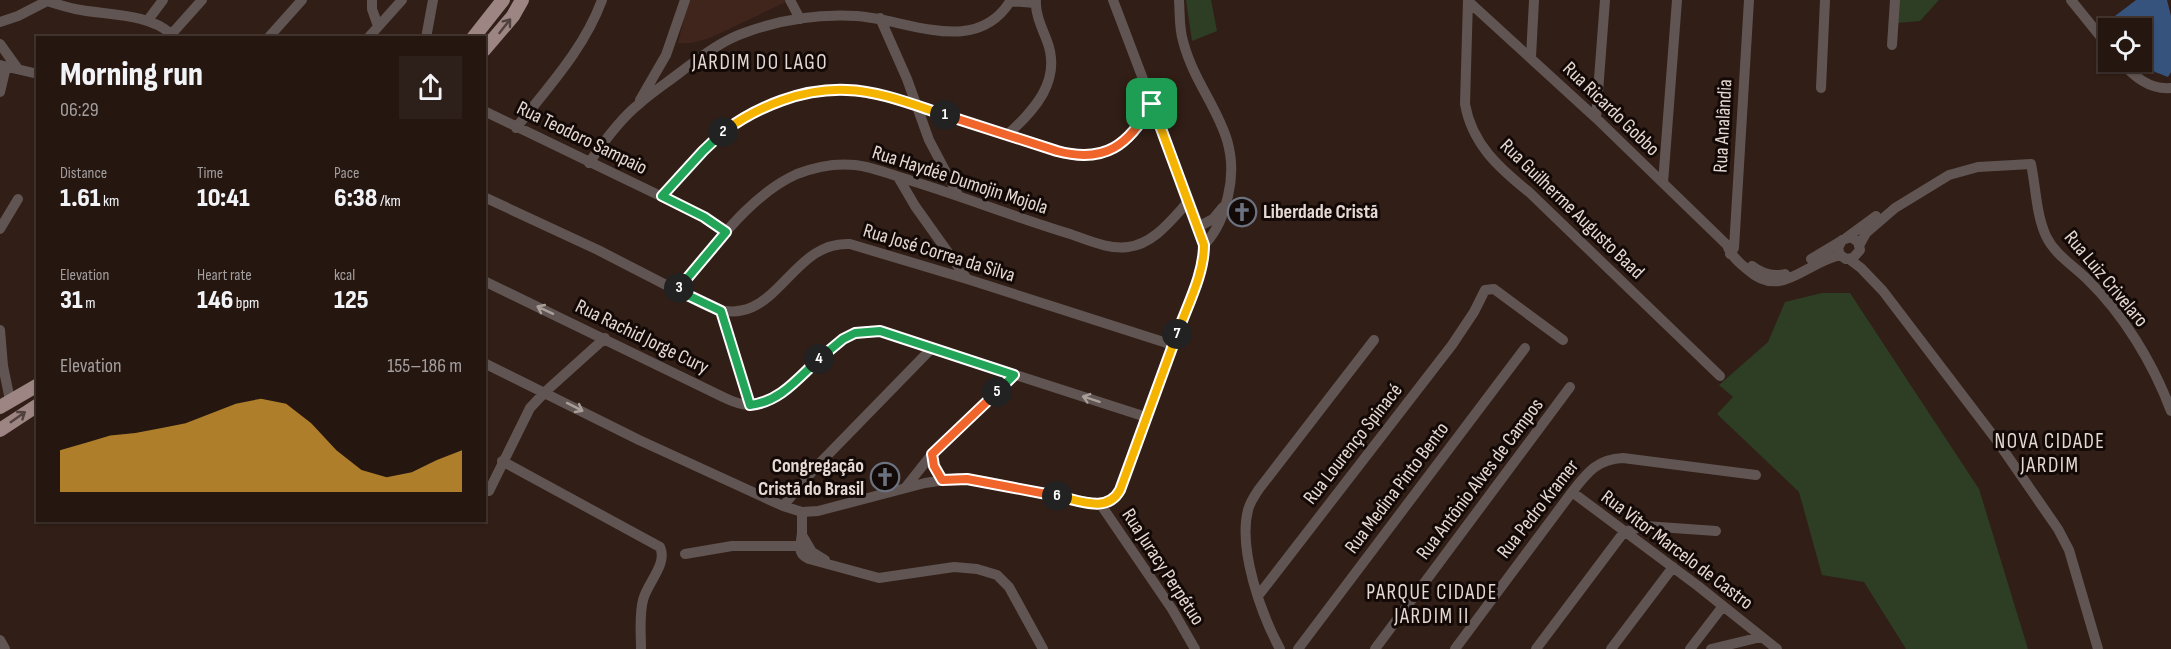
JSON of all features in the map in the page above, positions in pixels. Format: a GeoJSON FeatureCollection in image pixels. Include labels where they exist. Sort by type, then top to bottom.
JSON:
{"type":"FeatureCollection","features":[{"type":"Feature","properties":{"kind":"main road"},"geometry":{"type":"LineString","coordinates":[[475,36],[503,0]]}},
{"type":"Feature","properties":{"kind":"main road"},"geometry":{"type":"LineString","coordinates":[[486,48],[513,16],[522,0]]}},
{"type":"Feature","properties":{"kind":"main road"},"geometry":{"type":"LineString","coordinates":[[5,404],[36,386]]}},
{"type":"Feature","properties":{"kind":"main road"},"geometry":{"type":"LineString","coordinates":[[0,430],[36,406]]}},
{"type":"Feature","properties":{"kind":"street"},"geometry":{"type":"LineString","coordinates":[[0,21],[18,16],[47,0],[77,10],[148,20],[162,26],[169,36],[202,0]]}},
{"type":"Feature","properties":{"kind":"street"},"geometry":{"type":"LineString","coordinates":[[148,20],[163,0]]}},
{"type":"Feature","properties":{"kind":"street"},"geometry":{"type":"LineString","coordinates":[[269,36],[302,0]]}},
{"type":"Feature","properties":{"kind":"street"},"geometry":{"type":"LineString","coordinates":[[372,0],[372,9],[378,26]]}},
{"type":"Feature","properties":{"kind":"street"},"geometry":{"type":"LineString","coordinates":[[370,36],[402,0]]}},
{"type":"Feature","properties":{"kind":"street"},"geometry":{"type":"LineString","coordinates":[[426,36],[433,0]]}},
{"type":"Feature","properties":{"kind":"street"},"geometry":{"type":"LineString","coordinates":[[516,128],[573,56],[591,26],[602,0]]}},
{"type":"Feature","properties":{"kind":"street"},"geometry":{"type":"LineString","coordinates":[[589,163],[637,105],[666,55],[685,0]]}},
{"type":"Feature","properties":{"kind":"street"},"geometry":{"type":"LineString","coordinates":[[790,0],[800,19]]}},
{"type":"Feature","properties":{"kind":"street"},"geometry":{"type":"LineString","coordinates":[[486,364],[639,440],[783,506],[802,512],[832,508],[942,480],[984,481],[1101,505],[1114,498],[1120,490],[1198,277],[1204,245],[1113,0]]}},
{"type":"Feature","properties":{"kind":"street"},"geometry":{"type":"LineString","coordinates":[[1179,0],[1180,30],[1187,53],[1221,120],[1227,136],[1232,166],[1227,202],[1218,228],[1204,245]]}},
{"type":"Feature","properties":{"kind":"street"},"geometry":{"type":"LineString","coordinates":[[1531,57],[1534,0]]}},
{"type":"Feature","properties":{"kind":"street"},"geometry":{"type":"LineString","coordinates":[[1596,118],[1605,0]]}},
{"type":"Feature","properties":{"kind":"street"},"geometry":{"type":"LineString","coordinates":[[1663,183],[1677,0]]}},
{"type":"Feature","properties":{"kind":"street","name":"Rua Analândia"},"geometry":{"type":"LineString","coordinates":[[1730,249],[1749,0]]}},
{"type":"Feature","properties":{"kind":"street"},"geometry":{"type":"LineString","coordinates":[[1821,88],[1825,0]]}},
{"type":"Feature","properties":{"kind":"street"},"geometry":{"type":"LineString","coordinates":[[1892,45],[1895,0]]}},
{"type":"Feature","properties":{"kind":"street"},"geometry":{"type":"LineString","coordinates":[[2071,0],[2098,33]]}},
{"type":"Feature","properties":{"kind":"street"},"geometry":{"type":"LineString","coordinates":[[637,105],[719,45],[743,33],[800,19],[853,16],[880,18],[935,31],[964,33],[995,18],[1011,1],[1036,2],[1052,55],[1050,79],[1034,107],[1007,135]]}},
{"type":"Feature","properties":{"kind":"street","name":"Rua Ricardo Gobbo"},"geometry":{"type":"LineString","coordinates":[[1468,1],[1596,118],[1762,281],[1779,279]]}},
{"type":"Feature","properties":{"kind":"street","name":"Rua Guilherme Augusto Baad"},"geometry":{"type":"LineString","coordinates":[[1468,1],[1465,104],[1467,118],[1478,142],[1502,170],[1529,192],[1720,376]]}},
{"type":"Feature","properties":{"kind":"street"},"geometry":{"type":"LineString","coordinates":[[880,18],[930,140],[958,195]]}},
{"type":"Feature","properties":{"kind":"street"},"geometry":{"type":"LineString","coordinates":[[0,44],[18,69]]}},
{"type":"Feature","properties":{"kind":"street"},"geometry":{"type":"LineString","coordinates":[[0,92],[3,66],[36,74]]}},
{"type":"Feature","properties":{"kind":"street"},"geometry":{"type":"LineString","coordinates":[[2130,72],[2156,87],[2171,88]]}},
{"type":"Feature","properties":{"kind":"street"},"geometry":{"type":"LineString","coordinates":[[662,196],[720,135],[739,120],[781,101],[826,90],[849,90],[880,95],[1073,155],[1093,156],[1107,152],[1127,140],[1152,104]]}},
{"type":"Feature","properties":{"kind":"street","name":"Rua Teodoro Sampaio"},"geometry":{"type":"LineString","coordinates":[[486,112],[662,196],[704,217],[726,232]]}},
{"type":"Feature","properties":{"kind":"street","name":"Rua Luiz Crivelaro"},"geometry":{"type":"LineString","coordinates":[[1895,208],[1938,181],[1962,170],[2031,164],[2041,223],[2047,237],[2054,249],[2087,279],[2121,321],[2162,386],[2171,411]]}},
{"type":"Feature","properties":{"kind":"street","name":"Rua Haydée Dumojin Mojola"},"geometry":{"type":"LineString","coordinates":[[677,290],[726,232],[756,202],[798,174],[816,168],[857,165],[958,195],[1051,228],[1117,248],[1139,245],[1149,239],[1188,202]]}},
{"type":"Feature","properties":{"kind":"street"},"geometry":{"type":"LineString","coordinates":[[898,177],[915,206],[967,279]]}},
{"type":"Feature","properties":{"kind":"street"},"geometry":{"type":"LineString","coordinates":[[486,198],[721,311],[750,405],[765,403],[781,395],[832,347],[855,333],[880,331],[1146,417]]}},
{"type":"Feature","properties":{"kind":"street"},"geometry":{"type":"LineString","coordinates":[[0,229],[18,199]]}},
{"type":"Feature","properties":{"kind":"street"},"geometry":{"type":"LineString","coordinates":[[1198,226],[1213,219],[1227,202]]}},
{"type":"Feature","properties":{"kind":"street"},"geometry":{"type":"LineString","coordinates":[[1779,279],[1882,213],[1895,208]]}},
{"type":"Feature","properties":{"kind":"street"},"geometry":{"type":"LineString","coordinates":[[1779,279],[1796,276],[1825,259],[1852,253],[1866,233],[1895,208]]}},
{"type":"Feature","properties":{"kind":"street"},"geometry":{"type":"LineString","coordinates":[[1843,239],[1838,248],[1852,253],[1883,291],[1995,438],[2058,529],[2069,550],[2098,649]]}},
{"type":"Feature","properties":{"kind":"street"},"geometry":{"type":"LineString","coordinates":[[1843,239],[1855,239],[1852,253]]}},
{"type":"Feature","properties":{"kind":"street","name":"Rua José Correa da Silva"},"geometry":{"type":"LineString","coordinates":[[721,311],[742,312],[760,304],[820,250],[838,243],[863,247],[1173,345]]}},
{"type":"Feature","properties":{"kind":"street","name":"Rua Rachid Jorge Cury"},"geometry":{"type":"LineString","coordinates":[[486,282],[723,397],[750,405]]}},
{"type":"Feature","properties":{"kind":"street","name":"Rua Lourenço Spinacé"},"geometry":{"type":"LineString","coordinates":[[1258,596],[1452,345],[1488,288],[1494,289],[1563,340]]}},
{"type":"Feature","properties":{"kind":"street"},"geometry":{"type":"LineString","coordinates":[[0,330],[5,404]]}},
{"type":"Feature","properties":{"kind":"street"},"geometry":{"type":"LineString","coordinates":[[489,491],[530,408],[544,392],[605,338]]}},
{"type":"Feature","properties":{"kind":"street"},"geometry":{"type":"LineString","coordinates":[[1280,649],[1250,572],[1246,530],[1249,507],[1259,489],[1374,340]]}},
{"type":"Feature","properties":{"kind":"street"},"geometry":{"type":"LineString","coordinates":[[783,506],[816,467],[932,348]]}},
{"type":"Feature","properties":{"kind":"street","name":"Rua Medina Pinto Bento"},"geometry":{"type":"LineString","coordinates":[[1298,649],[1525,348]]}},
{"type":"Feature","properties":{"kind":"street"},"geometry":{"type":"LineString","coordinates":[[905,488],[932,454],[1014,375]]}},
{"type":"Feature","properties":{"kind":"street","name":"Rua Antônio Alves de Campos"},"geometry":{"type":"LineString","coordinates":[[1375,649],[1570,387]]}},
{"type":"Feature","properties":{"kind":"street"},"geometry":{"type":"LineString","coordinates":[[932,454],[934,466],[942,480]]}},
{"type":"Feature","properties":{"kind":"street","name":"Rua Pedro Kramer"},"geometry":{"type":"LineString","coordinates":[[1455,649],[1588,471],[1601,462],[1611,458],[1623,458],[1756,475]]}},
{"type":"Feature","properties":{"kind":"street"},"geometry":{"type":"LineString","coordinates":[[502,461],[658,544],[663,554],[643,600],[641,649]]}},
{"type":"Feature","properties":{"kind":"street","name":"Rua Vitor Marcelo de Castro"},"geometry":{"type":"LineString","coordinates":[[1572,492],[1673,567],[1777,649]]}},
{"type":"Feature","properties":{"kind":"street","name":"Rua Juracy Perpétuo"},"geometry":{"type":"LineString","coordinates":[[1101,505],[1172,609],[1195,649]]}},
{"type":"Feature","properties":{"kind":"street"},"geometry":{"type":"LineString","coordinates":[[801,541],[802,512]]}},
{"type":"Feature","properties":{"kind":"street"},"geometry":{"type":"LineString","coordinates":[[1536,649],[1624,532],[1645,526],[1716,531]]}},
{"type":"Feature","properties":{"kind":"street"},"geometry":{"type":"LineString","coordinates":[[685,554],[732,546],[801,541],[815,554],[840,568],[879,578],[954,567],[997,575],[1009,587],[1043,649]]}},
{"type":"Feature","properties":{"kind":"street"},"geometry":{"type":"LineString","coordinates":[[1611,649],[1673,567]]}},
{"type":"Feature","properties":{"kind":"street"},"geometry":{"type":"LineString","coordinates":[[1690,649],[1723,606]]}},
{"type":"Feature","properties":{"kind":"street","name":"Rua Vitor Marcelo de Castro"},"geometry":{"type":"LineString","coordinates":[[1711,649],[1724,648],[1761,637]]}},
{"type":"Feature","properties":{"kind":"street"},"geometry":{"type":"LineString","coordinates":[[0,640],[5,649]]}},
{"type":"Feature","properties":{"kind":"shaded area"},"geometry":{"type":"Polygon","coordinates":[[[688,0],[784,0],[786,2],[710,38],[692,43],[678,43],[688,0]]]}},
{"type":"Feature","properties":{"kind":"green space"},"geometry":{"type":"Polygon","coordinates":[[[1186,0],[1211,0],[1217,31],[1192,41],[1186,0]]]}},
{"type":"Feature","properties":{"kind":"green space"},"geometry":{"type":"Polygon","coordinates":[[[1898,0],[1939,0],[1920,21],[1897,23],[1898,0]]]}},
{"type":"Feature","properties":{"kind":"green space"},"geometry":{"type":"Polygon","coordinates":[[[1822,293],[1850,293],[1979,489],[2028,649],[1906,649],[1864,582],[1822,575],[1799,492],[1717,414],[1733,397],[1719,385],[1768,342],[1785,302],[1822,293]]]}},
{"type":"Feature","properties":{"kind":"water"},"geometry":{"type":"Polygon","coordinates":[[[2136,0],[2167,0],[2171,16],[2171,72],[2168,77],[2152,69],[2152,18],[2116,18],[2115,16],[2136,0]]]}},
{"type":"Feature","properties":{"kind":"place","name":"Liberdade Cristã"},"geometry":{"type":"Point","coordinates":[1242,212]}},
{"type":"Feature","properties":{"kind":"place","name":"Congregação Cristã do Brasil"},"geometry":{"type":"Point","coordinates":[885,477]}},
{"type":"Feature","properties":{"kind":"district","name":"JARDIM DO LAGO"},"geometry":{"type":"Point","coordinates":[760,62]}},
{"type":"Feature","properties":{"kind":"district","name":"NOVA CIDADE JARDIM"},"geometry":{"type":"Point","coordinates":[2050,453]}},
{"type":"Feature","properties":{"kind":"district","name":"PARQUE CIDADE JARDIM II"},"geometry":{"type":"Point","coordinates":[1432,604]}},
{"type":"Feature","properties":{"kind":"route"},"geometry":{"type":"LineString","coordinates":[[826,90],[849,90],[880,95],[1057,151],[1093,156],[1107,152],[1127,140],[1152,104],[1201,232],[1204,252],[1198,277],[1120,490],[1105,504],[984,481],[958,478],[942,480],[934,466],[932,454],[1014,375],[880,331],[867,331],[855,333],[832,347],[781,395],[765,403],[750,405],[721,311],[677,290],[726,232],[704,217],[662,196],[720,135],[739,120],[758,110],[805,94],[826,90]]}}]}
